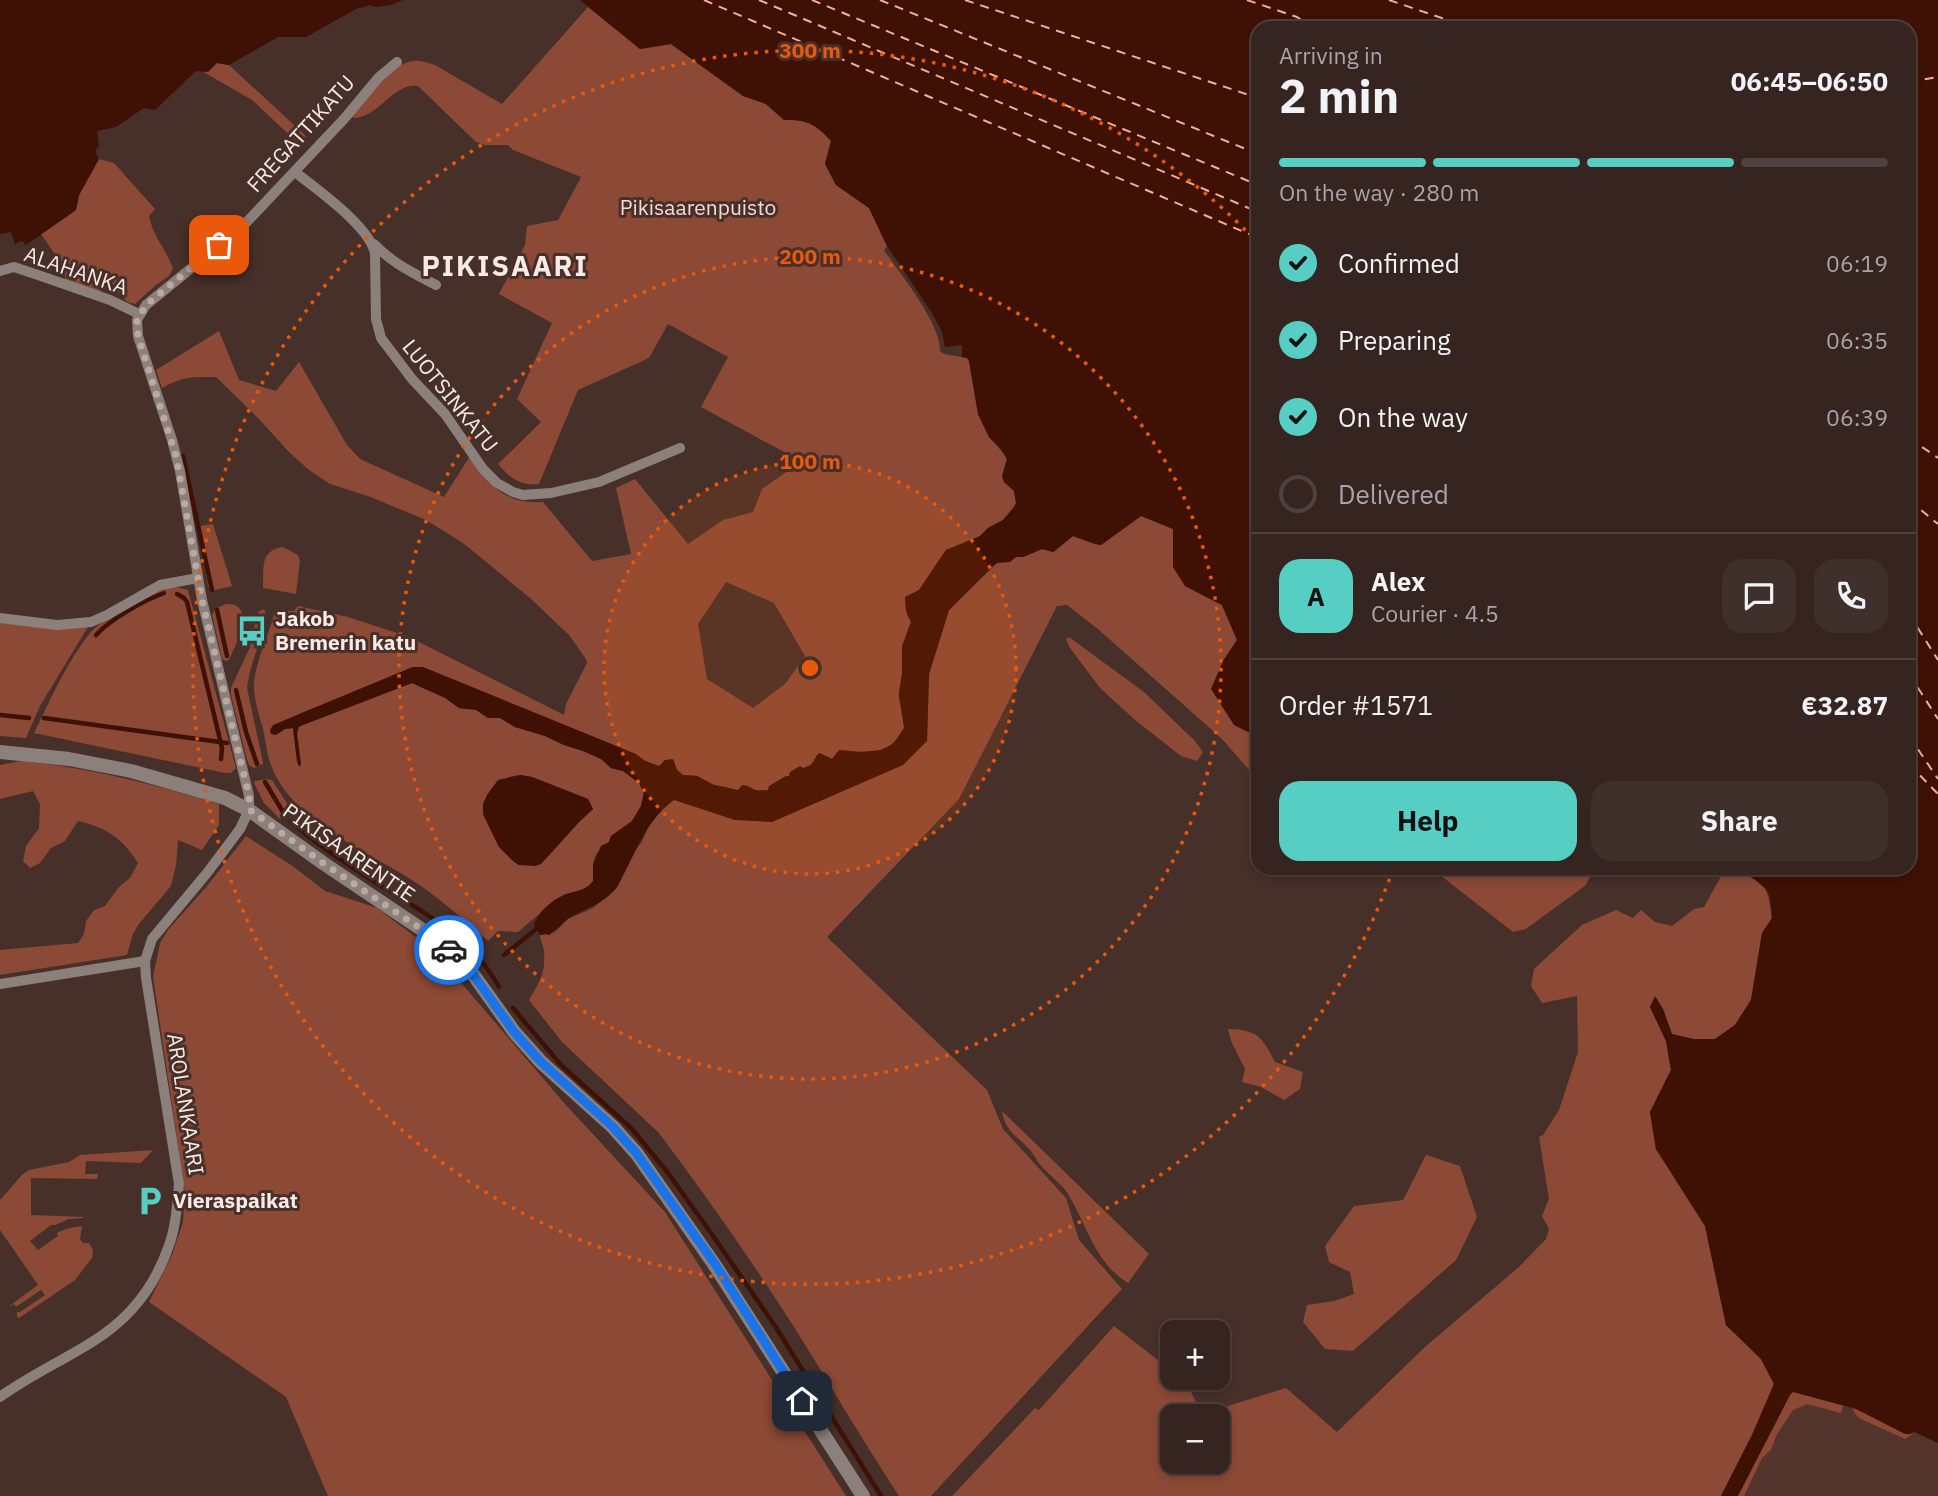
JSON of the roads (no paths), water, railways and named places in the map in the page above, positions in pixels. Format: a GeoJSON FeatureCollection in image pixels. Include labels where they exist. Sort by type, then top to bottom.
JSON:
{"type":"FeatureCollection","features":[{"type":"Feature","properties":{"kind":"street","name":"FREGATTIKATU"},"geometry":{"type":"LineString","coordinates":[[139,314],[146,305],[243,226],[344,119],[379,77],[397,62]]}},
{"type":"Feature","properties":{"kind":"street"},"geometry":{"type":"LineString","coordinates":[[295,172],[356,223],[390,260],[436,285]]}},
{"type":"Feature","properties":{"kind":"street","name":"LUOTSINKATU"},"geometry":{"type":"LineString","coordinates":[[370,239],[375,254],[376,319],[381,338],[423,392],[445,414],[497,483],[523,495],[551,493],[599,482],[680,448]]}},
{"type":"Feature","properties":{"kind":"street","name":"ALAHANKA"},"geometry":{"type":"LineString","coordinates":[[0,271],[14,267],[110,300],[139,314]]}},
{"type":"Feature","properties":{"kind":"street"},"geometry":{"type":"LineString","coordinates":[[0,984],[145,961],[152,939],[207,873],[240,829],[250,810],[198,578],[175,451],[138,336],[139,314]]}},
{"type":"Feature","properties":{"kind":"street"},"geometry":{"type":"LineString","coordinates":[[0,618],[57,625],[91,622],[160,585],[198,578]]}},
{"type":"Feature","properties":{"kind":"street","name":"PIKISAARENTIE"},"geometry":{"type":"LineString","coordinates":[[0,752],[69,759],[131,771],[225,799],[250,810],[436,939],[470,970],[515,1033],[541,1062],[613,1127],[637,1154],[715,1264],[863,1496]]}},
{"type":"Feature","properties":{"kind":"street","name":"AROLANKAARI"},"geometry":{"type":"LineString","coordinates":[[0,1397],[94,1341],[130,1313],[142,1299],[169,1248],[176,1216],[178,1184],[145,961]]}},
{"type":"Feature","properties":{"kind":"waterway"},"geometry":{"type":"LineString","coordinates":[[183,456],[212,590]]}},
{"type":"Feature","properties":{"kind":"waterway"},"geometry":{"type":"LineString","coordinates":[[96,635],[110,622],[164,593]]}},
{"type":"Feature","properties":{"kind":"waterway"},"geometry":{"type":"LineString","coordinates":[[177,594],[187,602],[222,748],[221,759]]}},
{"type":"Feature","properties":{"kind":"waterway"},"geometry":{"type":"LineString","coordinates":[[217,610],[227,656]]}},
{"type":"Feature","properties":{"kind":"waterway"},"geometry":{"type":"LineString","coordinates":[[236,690],[257,764]]}},
{"type":"Feature","properties":{"kind":"waterway"},"geometry":{"type":"LineString","coordinates":[[0,715],[29,718]]}},
{"type":"Feature","properties":{"kind":"waterway"},"geometry":{"type":"LineString","coordinates":[[44,718],[227,743]]}},
{"type":"Feature","properties":{"kind":"waterway"},"geometry":{"type":"LineString","coordinates":[[265,782],[283,812]]}},
{"type":"Feature","properties":{"kind":"waterway"},"geometry":{"type":"LineString","coordinates":[[291,822],[336,856],[448,930],[476,956],[499,987]]}},
{"type":"Feature","properties":{"kind":"waterway"},"geometry":{"type":"LineString","coordinates":[[504,955],[535,930]]}},
{"type":"Feature","properties":{"kind":"waterway"},"geometry":{"type":"LineString","coordinates":[[513,1008],[561,1065],[632,1129],[668,1173],[775,1326],[881,1496]]}},
{"type":"Feature","properties":{"kind":"place","name":"Jakob Bremerin katu"},"geometry":{"type":"Point","coordinates":[252,631]}},
{"type":"Feature","properties":{"kind":"place","name":"Vieraspaikat"},"geometry":{"type":"Point","coordinates":[150,1201]}},
{"type":"Feature","properties":{"kind":"district","name":"PIKISAARI"},"geometry":{"type":"Point","coordinates":[505,266]}},
{"type":"Feature","properties":{"kind":"park label","name":"Pikisaarenpuisto"},"geometry":{"type":"Point","coordinates":[698,208]}}]}
